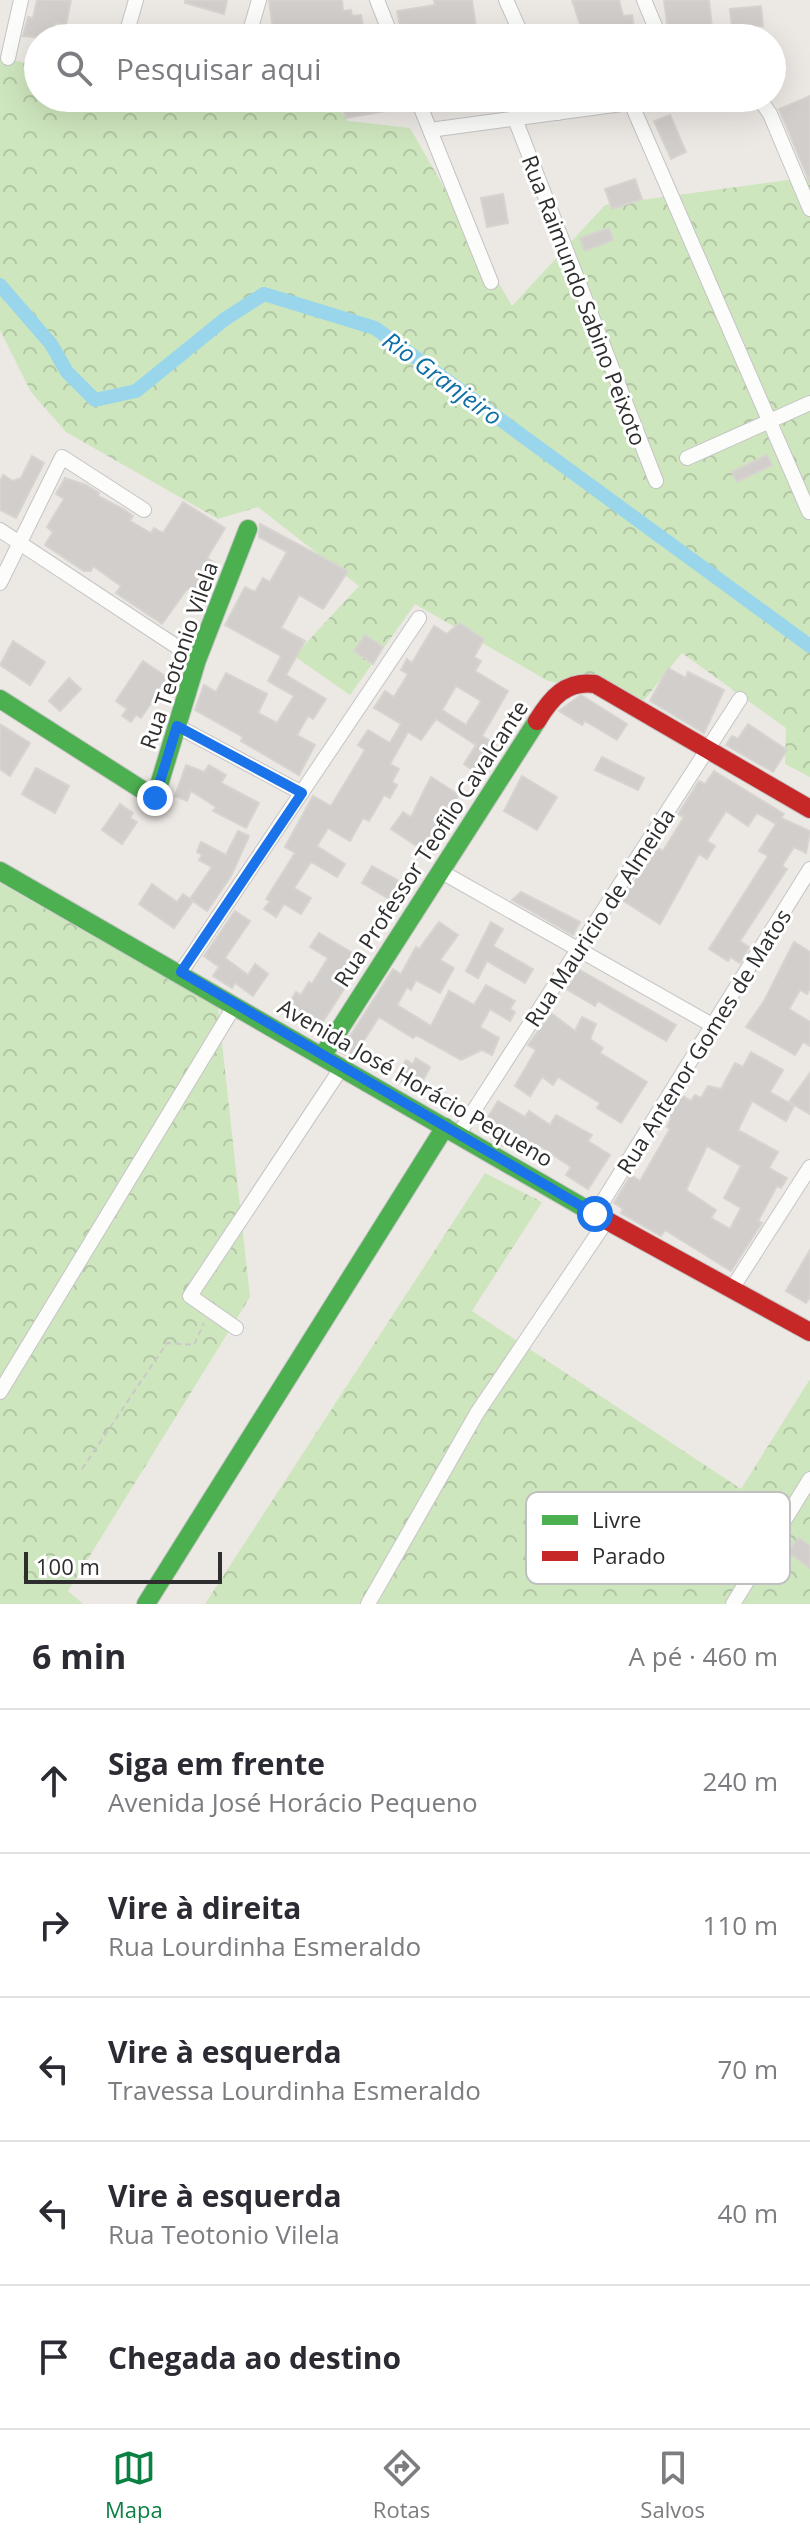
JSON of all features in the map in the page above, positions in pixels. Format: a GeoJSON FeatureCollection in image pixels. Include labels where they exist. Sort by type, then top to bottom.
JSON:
{"type":"FeatureCollection","features":[{"type":"Feature","properties":{"kind":"street"},"geometry":{"type":"LineString","coordinates":[[8,58],[21,0]]}},
{"type":"Feature","properties":{"kind":"street"},"geometry":{"type":"LineString","coordinates":[[129,24],[136,0]]}},
{"type":"Feature","properties":{"kind":"street"},"geometry":{"type":"LineString","coordinates":[[252,24],[259,0]]}},
{"type":"Feature","properties":{"kind":"street"},"geometry":{"type":"LineString","coordinates":[[377,0],[386,24]]}},
{"type":"Feature","properties":{"kind":"street"},"geometry":{"type":"LineString","coordinates":[[506,0],[517,24]]}},
{"type":"Feature","properties":{"kind":"street"},"geometry":{"type":"LineString","coordinates":[[644,0],[654,24]]}},
{"type":"Feature","properties":{"kind":"street"},"geometry":{"type":"LineString","coordinates":[[423,112],[491,282]]}},
{"type":"Feature","properties":{"kind":"street"},"geometry":{"type":"LineString","coordinates":[[430,130],[565,112]]}},
{"type":"Feature","properties":{"kind":"street"},"geometry":{"type":"LineString","coordinates":[[635,112],[809,512]]}},
{"type":"Feature","properties":{"kind":"street"},"geometry":{"type":"LineString","coordinates":[[769,112],[810,209]]}},
{"type":"Feature","properties":{"kind":"street","name":"Rua Raimundo Sabino Peixoto"},"geometry":{"type":"LineString","coordinates":[[515,119],[656,481]]}},
{"type":"Feature","properties":{"kind":"street"},"geometry":{"type":"LineString","coordinates":[[687,458],[810,403]]}},
{"type":"Feature","properties":{"kind":"street"},"geometry":{"type":"LineString","coordinates":[[0,583],[62,457],[144,510]]}},
{"type":"Feature","properties":{"kind":"street","name":"Rua Teotonio Vilela"},"geometry":{"type":"LineString","coordinates":[[0,699],[155,798],[197,660],[248,529]]}},
{"type":"Feature","properties":{"kind":"street"},"geometry":{"type":"LineString","coordinates":[[0,530],[197,660]]}},
{"type":"Feature","properties":{"kind":"street"},"geometry":{"type":"LineString","coordinates":[[181,972],[419,618]]}},
{"type":"Feature","properties":{"kind":"street","name":"Rua Professor Teofilo Cavalcante"},"geometry":{"type":"LineString","coordinates":[[323,1055],[549,701],[565,688],[580,682],[595,684],[709,748]]}},
{"type":"Feature","properties":{"kind":"street","name":"Rua Mauricio de Almeida"},"geometry":{"type":"LineString","coordinates":[[451,1131],[576,949],[740,699]]}},
{"type":"Feature","properties":{"kind":"street"},"geometry":{"type":"LineString","coordinates":[[177,726],[302,793]]}},
{"type":"Feature","properties":{"kind":"street"},"geometry":{"type":"LineString","coordinates":[[709,748],[810,809]]}},
{"type":"Feature","properties":{"kind":"street","name":"Rua Antenor Gomes de Matos"},"geometry":{"type":"LineString","coordinates":[[368,1604],[477,1413],[601,1217],[712,1025],[810,869]]}},
{"type":"Feature","properties":{"kind":"street","name":"Avenida José Horácio Pequeno"},"geometry":{"type":"LineString","coordinates":[[0,871],[181,972],[601,1217],[810,1332]]}},
{"type":"Feature","properties":{"kind":"street"},"geometry":{"type":"LineString","coordinates":[[440,871],[712,1025]]}},
{"type":"Feature","properties":{"kind":"street"},"geometry":{"type":"LineString","coordinates":[[0,1392],[235,1005]]}},
{"type":"Feature","properties":{"kind":"street"},"geometry":{"type":"LineString","coordinates":[[236,1328],[190,1296],[342,1067]]}},
{"type":"Feature","properties":{"kind":"street"},"geometry":{"type":"LineString","coordinates":[[146,1604],[451,1131]]}},
{"type":"Feature","properties":{"kind":"street"},"geometry":{"type":"LineString","coordinates":[[733,1287],[810,1167]]}},
{"type":"Feature","properties":{"kind":"street"},"geometry":{"type":"LineString","coordinates":[[790,1511],[810,1479]]}},
{"type":"Feature","properties":{"kind":"street"},"geometry":{"type":"LineString","coordinates":[[733,1604],[745,1584]]}},
{"type":"Feature","properties":{"kind":"path"},"geometry":{"type":"LineString","coordinates":[[82,1469],[167,1343],[194,1345],[210,1311]]}},
{"type":"Feature","properties":{"kind":"green space"},"geometry":{"type":"Polygon","coordinates":[[[0,58],[24,62],[24,112],[341,112],[348,121],[410,128],[512,306],[605,205],[810,177],[810,777],[785,764],[786,728],[682,653],[644,700],[548,681],[415,604],[350,695],[294,656],[359,586],[258,507],[218,519],[66,432],[31,392],[0,330],[0,58]]]}},
{"type":"Feature","properties":{"kind":"green space"},"geometry":{"type":"Polygon","coordinates":[[[0,883],[218,1007],[250,1297],[68,1591],[83,1604],[0,1604],[0,883]]]}},
{"type":"Feature","properties":{"kind":"green space"},"geometry":{"type":"Polygon","coordinates":[[[485,1173],[542,1202],[472,1311],[741,1489],[810,1379],[810,1604],[205,1604],[485,1173]]]}},
{"type":"Feature","properties":{"kind":"building"},"geometry":{"type":"Polygon","coordinates":[[[37,0],[71,0],[66,24],[26,24],[28,17],[33,18],[37,0]]]}},
{"type":"Feature","properties":{"kind":"building"},"geometry":{"type":"Polygon","coordinates":[[[185,0],[227,0],[224,14],[185,3],[185,0]]]}},
{"type":"Feature","properties":{"kind":"building"},"geometry":{"type":"Polygon","coordinates":[[[269,0],[342,0],[343,11],[351,10],[352,16],[361,15],[362,24],[272,24],[269,0]]]}},
{"type":"Feature","properties":{"kind":"building"},"geometry":{"type":"Polygon","coordinates":[[[434,0],[472,0],[475,24],[400,24],[397,11],[435,5],[434,0]]]}},
{"type":"Feature","properties":{"kind":"building"},"geometry":{"type":"Polygon","coordinates":[[[572,0],[619,0],[623,16],[632,15],[633,24],[580,24],[572,0]]]}},
{"type":"Feature","properties":{"kind":"building"},"geometry":{"type":"Polygon","coordinates":[[[664,0],[709,0],[712,24],[667,24],[664,0]]]}},
{"type":"Feature","properties":{"kind":"building"},"geometry":{"type":"Polygon","coordinates":[[[761,6],[763,24],[732,24],[730,9],[761,6]]]}},
{"type":"Feature","properties":{"kind":"building"},"geometry":{"type":"Polygon","coordinates":[[[810,96],[810,183],[780,112],[786,112],[786,106],[810,96]]]}},
{"type":"Feature","properties":{"kind":"building"},"geometry":{"type":"Polygon","coordinates":[[[344,112],[380,112],[345,118],[344,112]]]}},
{"type":"Feature","properties":{"kind":"building"},"geometry":{"type":"Polygon","coordinates":[[[670,115],[686,152],[671,159],[654,121],[670,115]]]}},
{"type":"Feature","properties":{"kind":"building"},"geometry":{"type":"Polygon","coordinates":[[[635,179],[642,199],[612,209],[605,189],[635,179]]]}},
{"type":"Feature","properties":{"kind":"building"},"geometry":{"type":"Polygon","coordinates":[[[503,194],[508,223],[487,227],[481,198],[503,194]]]}},
{"type":"Feature","properties":{"kind":"building"},"geometry":{"type":"Polygon","coordinates":[[[609,228],[613,240],[585,251],[580,238],[609,228]]]}},
{"type":"Feature","properties":{"kind":"building"},"geometry":{"type":"Polygon","coordinates":[[[767,455],[772,465],[737,482],[732,472],[767,455]]]}},
{"type":"Feature","properties":{"kind":"building"},"geometry":{"type":"Polygon","coordinates":[[[32,456],[44,463],[16,518],[0,510],[0,481],[3,475],[13,481],[21,478],[32,456]]]}},
{"type":"Feature","properties":{"kind":"building"},"geometry":{"type":"Polygon","coordinates":[[[65,478],[99,493],[98,496],[133,516],[130,521],[151,533],[154,528],[163,533],[183,502],[225,528],[207,558],[215,563],[196,594],[187,589],[162,624],[116,593],[121,586],[93,566],[91,571],[84,571],[45,545],[53,532],[47,527],[64,499],[56,494],[65,478]]]}},
{"type":"Feature","properties":{"kind":"building"},"geometry":{"type":"Polygon","coordinates":[[[260,524],[348,571],[323,609],[299,595],[281,628],[305,641],[286,675],[326,699],[313,719],[308,716],[297,735],[315,745],[299,775],[241,741],[243,737],[195,710],[204,685],[216,692],[226,673],[267,694],[258,713],[277,723],[294,696],[268,681],[281,656],[225,625],[245,587],[255,592],[263,578],[270,582],[287,552],[259,537],[260,524]]]}},
{"type":"Feature","properties":{"kind":"building"},"geometry":{"type":"Polygon","coordinates":[[[459,623],[484,639],[474,657],[481,661],[475,671],[508,691],[482,736],[496,744],[477,773],[464,764],[476,745],[436,719],[421,740],[408,732],[390,764],[399,769],[392,782],[397,785],[390,798],[384,795],[369,821],[363,818],[350,841],[328,828],[317,846],[345,864],[337,877],[311,862],[294,888],[311,898],[301,914],[284,904],[276,917],[264,909],[270,901],[266,899],[295,853],[285,847],[313,796],[331,806],[365,750],[358,745],[368,730],[390,743],[401,724],[374,708],[385,691],[394,697],[408,674],[401,670],[407,659],[412,663],[434,626],[447,634],[459,623]],[[456,686],[442,710],[466,725],[481,701],[456,686]]]}},
{"type":"Feature","properties":{"kind":"building"},"geometry":{"type":"Polygon","coordinates":[[[365,635],[383,647],[373,664],[354,651],[365,635]]]}},
{"type":"Feature","properties":{"kind":"building"},"geometry":{"type":"Polygon","coordinates":[[[13,641],[45,662],[30,685],[0,665],[13,641]]]}},
{"type":"Feature","properties":{"kind":"building"},"geometry":{"type":"Polygon","coordinates":[[[143,661],[168,678],[141,718],[136,715],[131,722],[122,716],[127,709],[116,701],[143,661]]]}},
{"type":"Feature","properties":{"kind":"building"},"geometry":{"type":"Polygon","coordinates":[[[668,668],[686,678],[688,672],[724,690],[704,733],[650,701],[668,668]]]}},
{"type":"Feature","properties":{"kind":"building"},"geometry":{"type":"Polygon","coordinates":[[[69,678],[81,689],[60,711],[49,701],[69,678]]]}},
{"type":"Feature","properties":{"kind":"building"},"geometry":{"type":"Polygon","coordinates":[[[581,695],[627,724],[617,740],[585,721],[582,725],[559,711],[581,695]]]}},
{"type":"Feature","properties":{"kind":"building"},"geometry":{"type":"Polygon","coordinates":[[[0,724],[30,743],[10,776],[0,769],[0,724]]]}},
{"type":"Feature","properties":{"kind":"building"},"geometry":{"type":"Polygon","coordinates":[[[748,724],[787,750],[773,772],[726,745],[732,736],[738,739],[748,724]]]}},
{"type":"Feature","properties":{"kind":"building"},"geometry":{"type":"Polygon","coordinates":[[[602,757],[644,778],[638,790],[595,770],[602,757]]]}},
{"type":"Feature","properties":{"kind":"building"},"geometry":{"type":"Polygon","coordinates":[[[186,765],[204,772],[209,765],[226,775],[221,783],[259,803],[246,828],[213,811],[216,807],[191,791],[187,801],[175,796],[186,765]]]}},
{"type":"Feature","properties":{"kind":"building"},"geometry":{"type":"Polygon","coordinates":[[[36,768],[69,786],[55,813],[22,794],[36,768]]]}},
{"type":"Feature","properties":{"kind":"building"},"geometry":{"type":"Polygon","coordinates":[[[714,771],[784,814],[781,818],[810,831],[806,853],[794,847],[782,866],[787,869],[740,941],[749,947],[740,963],[730,957],[728,961],[709,949],[768,856],[759,851],[776,824],[757,813],[748,826],[726,811],[707,841],[715,846],[707,859],[699,854],[660,924],[622,900],[658,848],[663,851],[684,817],[678,814],[699,781],[705,784],[714,771]]]}},
{"type":"Feature","properties":{"kind":"building"},"geometry":{"type":"Polygon","coordinates":[[[522,776],[557,797],[537,830],[504,811],[522,776]]]}},
{"type":"Feature","properties":{"kind":"building"},"geometry":{"type":"Polygon","coordinates":[[[431,777],[459,795],[424,851],[391,829],[403,812],[411,817],[431,777]]]}},
{"type":"Feature","properties":{"kind":"building"},"geometry":{"type":"Polygon","coordinates":[[[120,804],[133,813],[130,818],[137,822],[122,844],[102,830],[120,804]]]}},
{"type":"Feature","properties":{"kind":"building"},"geometry":{"type":"Polygon","coordinates":[[[238,831],[249,836],[231,876],[207,911],[190,899],[212,867],[199,860],[202,855],[197,852],[201,842],[226,855],[238,831]]]}},
{"type":"Feature","properties":{"kind":"building"},"geometry":{"type":"Polygon","coordinates":[[[372,866],[406,885],[396,903],[362,883],[372,866]]]}},
{"type":"Feature","properties":{"kind":"building"},"geometry":{"type":"Polygon","coordinates":[[[152,884],[177,902],[183,894],[193,901],[174,928],[139,904],[152,884]]]}},
{"type":"Feature","properties":{"kind":"building"},"geometry":{"type":"Polygon","coordinates":[[[521,892],[580,922],[573,935],[512,900],[521,892]]]}},
{"type":"Feature","properties":{"kind":"building"},"geometry":{"type":"Polygon","coordinates":[[[235,911],[250,921],[225,958],[248,975],[255,964],[268,974],[253,996],[235,983],[232,988],[213,976],[219,967],[204,956],[235,911]]]}},
{"type":"Feature","properties":{"kind":"building"},"geometry":{"type":"Polygon","coordinates":[[[439,922],[458,935],[440,960],[454,968],[440,993],[416,980],[411,990],[407,987],[397,1005],[431,1026],[449,991],[474,1005],[486,985],[515,1001],[510,1009],[515,1012],[510,1021],[490,1009],[480,1027],[499,1038],[492,1055],[482,1050],[461,1060],[416,1035],[413,1038],[379,1017],[352,1059],[340,1052],[393,969],[401,974],[416,947],[419,949],[439,922]]]}},
{"type":"Feature","properties":{"kind":"building"},"geometry":{"type":"Polygon","coordinates":[[[491,922],[503,929],[493,946],[533,969],[525,983],[487,961],[478,978],[466,971],[491,922]]]}},
{"type":"Feature","properties":{"kind":"building"},"geometry":{"type":"Polygon","coordinates":[[[319,933],[363,959],[319,1028],[287,1008],[296,992],[301,995],[309,982],[312,984],[328,958],[310,947],[319,933]]]}},
{"type":"Feature","properties":{"kind":"building"},"geometry":{"type":"Polygon","coordinates":[[[794,942],[810,952],[810,988],[807,994],[800,990],[789,1009],[810,1022],[810,1046],[803,1042],[795,1055],[746,1027],[764,1001],[794,942]]]}},
{"type":"Feature","properties":{"kind":"building"},"geometry":{"type":"Polygon","coordinates":[[[578,969],[676,1025],[666,1041],[598,1001],[595,1006],[566,989],[578,969]]]}},
{"type":"Feature","properties":{"kind":"building"},"geometry":{"type":"Polygon","coordinates":[[[551,1013],[575,1031],[582,1017],[596,1024],[590,1039],[603,1048],[600,1053],[647,1082],[621,1123],[597,1108],[600,1103],[558,1077],[553,1085],[542,1077],[530,1096],[515,1086],[536,1050],[528,1045],[551,1013]]]}},
{"type":"Feature","properties":{"kind":"building"},"geometry":{"type":"Polygon","coordinates":[[[751,1052],[783,1070],[770,1092],[794,1106],[786,1121],[752,1101],[738,1130],[778,1152],[769,1168],[787,1178],[781,1188],[777,1186],[758,1221],[762,1223],[731,1271],[665,1230],[661,1236],[621,1213],[623,1209],[614,1203],[631,1175],[640,1181],[670,1129],[667,1127],[671,1119],[668,1117],[681,1095],[691,1101],[695,1095],[701,1098],[708,1086],[721,1089],[735,1063],[743,1067],[751,1052]],[[707,1146],[686,1190],[716,1210],[711,1218],[730,1229],[741,1208],[724,1198],[741,1166],[707,1146]]]}},
{"type":"Feature","properties":{"kind":"building"},"geometry":{"type":"Polygon","coordinates":[[[416,1058],[430,1067],[417,1091],[395,1078],[406,1060],[413,1064],[416,1058]]]}},
{"type":"Feature","properties":{"kind":"building"},"geometry":{"type":"Polygon","coordinates":[[[810,1073],[810,1114],[789,1102],[810,1073]]]}},
{"type":"Feature","properties":{"kind":"building"},"geometry":{"type":"Polygon","coordinates":[[[498,1101],[525,1117],[529,1111],[550,1125],[556,1115],[592,1135],[588,1141],[610,1155],[588,1189],[566,1175],[571,1167],[537,1144],[530,1153],[508,1138],[503,1146],[491,1139],[495,1132],[483,1125],[498,1101]]]}},
{"type":"Feature","properties":{"kind":"building"},"geometry":{"type":"Polygon","coordinates":[[[810,1250],[810,1297],[806,1303],[786,1291],[810,1250]]]}},
{"type":"Feature","properties":{"kind":"building"},"geometry":{"type":"Polygon","coordinates":[[[799,1538],[810,1546],[810,1568],[790,1553],[799,1538]]]}},
{"type":"Feature","properties":{"kind":"waterway","name":"Rio Granjeiro"},"geometry":{"type":"LineString","coordinates":[[0,285],[51,344],[67,372],[95,400],[136,391],[225,319],[264,294],[375,328],[810,646]]}},
{"type":"Feature","properties":{"kind":"traffic: fast"},"geometry":{"type":"LineString","coordinates":[[0,699],[155,798],[197,660],[248,529]]}},
{"type":"Feature","properties":{"kind":"traffic: fast"},"geometry":{"type":"LineString","coordinates":[[323,1055],[537,721]]}},
{"type":"Feature","properties":{"kind":"traffic: fast"},"geometry":{"type":"LineString","coordinates":[[0,871],[593,1213]]}},
{"type":"Feature","properties":{"kind":"traffic: fast"},"geometry":{"type":"LineString","coordinates":[[146,1604],[445,1127]]}},
{"type":"Feature","properties":{"kind":"traffic: jam"},"geometry":{"type":"LineString","coordinates":[[537,721],[560,692],[576,685],[595,684],[810,809]]}},
{"type":"Feature","properties":{"kind":"traffic: jam"},"geometry":{"type":"LineString","coordinates":[[593,1213],[810,1332]]}},
{"type":"Feature","properties":{"kind":"route"},"geometry":{"type":"LineString","coordinates":[[155,798],[177,726],[302,793],[181,972],[595,1214]]}}]}
